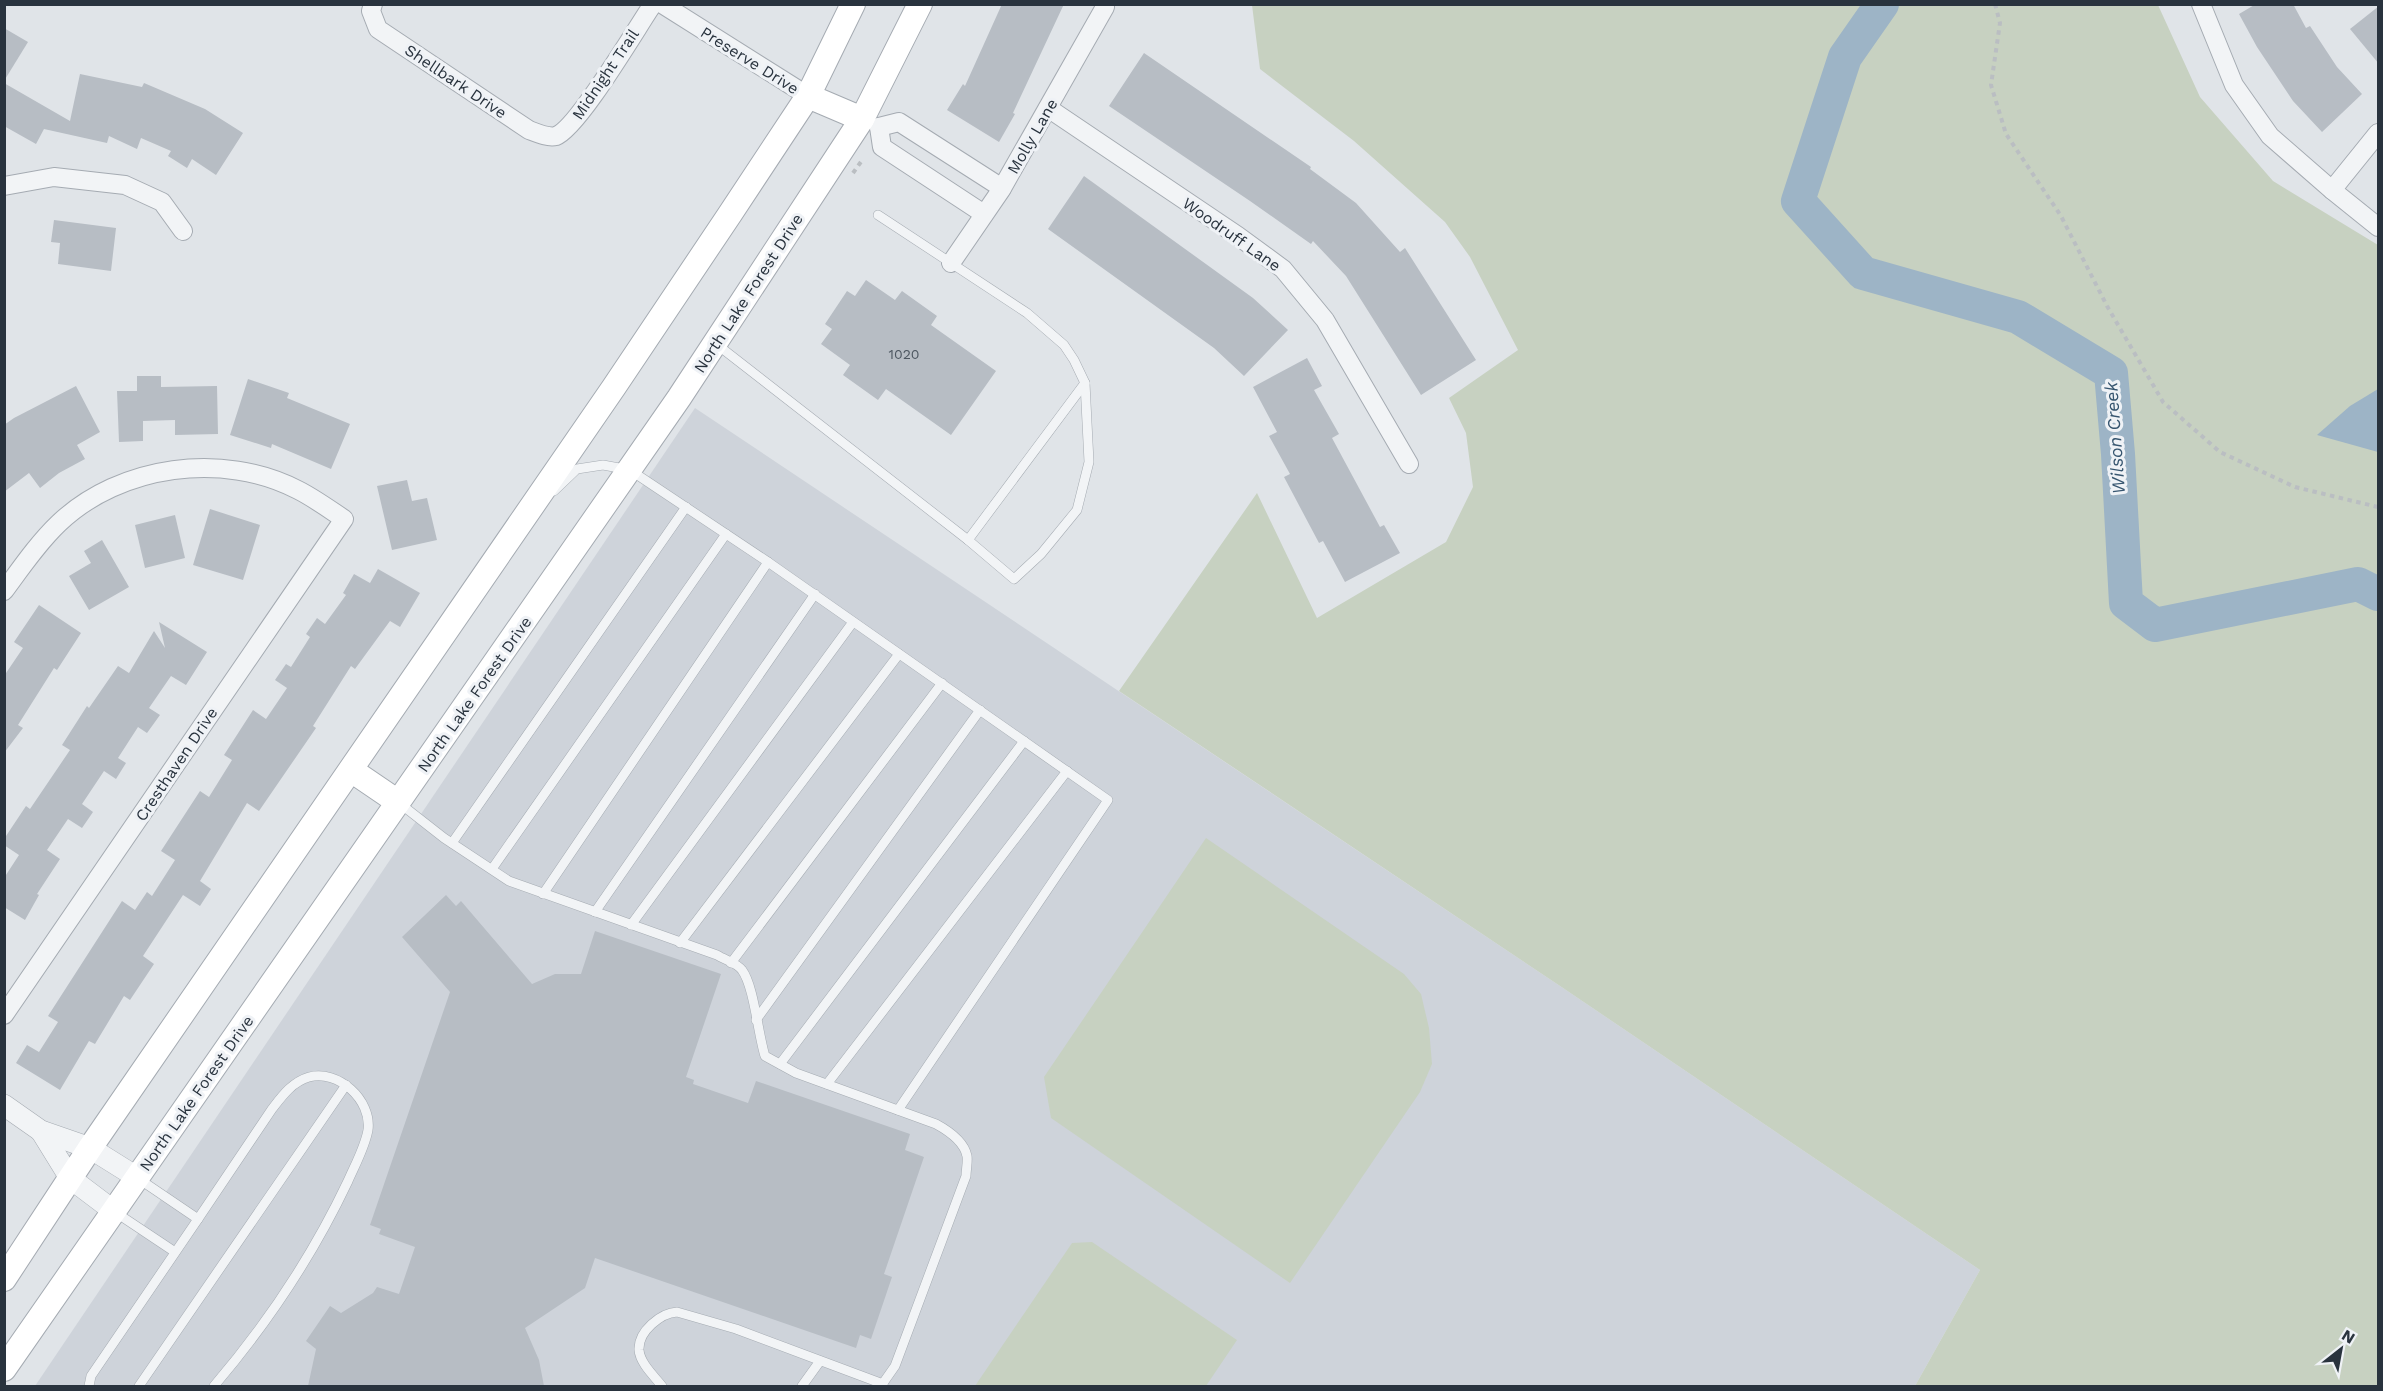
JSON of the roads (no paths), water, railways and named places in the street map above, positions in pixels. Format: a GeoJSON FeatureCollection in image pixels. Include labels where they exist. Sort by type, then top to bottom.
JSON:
{"type":"FeatureCollection","features":[{"type":"Feature","properties":{"kind":"main road"},"geometry":{"type":"LineString","coordinates":[[4,1279],[90,1148],[524,519],[808,96],[854,4]]}},
{"type":"Feature","properties":{"kind":"main road","name":"North Lake Forest Drive"},"geometry":{"type":"LineString","coordinates":[[4,1369],[870,123],[920,4]]}},
{"type":"Feature","properties":{"kind":"main road"},"geometry":{"type":"LineString","coordinates":[[808,96],[870,123]]}},
{"type":"Feature","properties":{"kind":"main road"},"geometry":{"type":"LineString","coordinates":[[351,770],[398,802]]}},
{"type":"Feature","properties":{"kind":"street","name":"Midnight Trail"},"geometry":{"type":"LineString","coordinates":[[552,137],[564,132],[579,116],[652,4]]}},
{"type":"Feature","properties":{"kind":"street","name":"Preserve Drive"},"geometry":{"type":"LineString","coordinates":[[662,4],[808,96]]}},
{"type":"Feature","properties":{"kind":"street","name":"Molly Lane"},"geometry":{"type":"LineString","coordinates":[[951,263],[1002,188],[1105,7],[1104,4]]}},
{"type":"Feature","properties":{"kind":"street"},"geometry":{"type":"LineString","coordinates":[[2201,4],[2234,85],[2270,136],[2379,228]]}},
{"type":"Feature","properties":{"kind":"street","name":"Shellbark Drive"},"geometry":{"type":"LineString","coordinates":[[372,8],[378,29],[529,130],[552,137]]}},
{"type":"Feature","properties":{"kind":"street","name":"Woodruff Lane"},"geometry":{"type":"LineString","coordinates":[[1048,108],[1239,236],[1283,269],[1325,320],[1408,464]]}},
{"type":"Feature","properties":{"kind":"street"},"geometry":{"type":"LineString","coordinates":[[984,214],[882,147],[870,123],[899,122],[1002,188]]}},
{"type":"Feature","properties":{"kind":"street"},"geometry":{"type":"LineString","coordinates":[[2332,190],[2379,133]]}},
{"type":"Feature","properties":{"kind":"street"},"geometry":{"type":"LineString","coordinates":[[4,186],[54,177],[125,185],[162,202],[183,231]]}},
{"type":"Feature","properties":{"kind":"street","name":"Cresthaven Drive"},"geometry":{"type":"LineString","coordinates":[[4,591],[29,556],[60,522],[96,496],[146,476],[174,470],[218,468],[255,474],[297,489],[344,519],[4,1015]]}},
{"type":"Feature","properties":{"kind":"street"},"geometry":{"type":"LineString","coordinates":[[4,1105],[40,1131],[90,1148],[138,1178]]}},
{"type":"Feature","properties":{"kind":"street"},"geometry":{"type":"LineString","coordinates":[[40,1131],[70,1178],[115,1212]]}},
{"type":"Feature","properties":{"kind":"lane"},"geometry":{"type":"LineString","coordinates":[[715,344],[968,540],[1014,579],[1041,554],[1077,510],[1089,462],[1085,383],[1074,360],[1056,339],[1027,313],[879,215]]}},
{"type":"Feature","properties":{"kind":"lane"},"geometry":{"type":"LineString","coordinates":[[968,540],[1085,383]]}},
{"type":"Feature","properties":{"kind":"lane"},"geometry":{"type":"LineString","coordinates":[[524,519],[578,469],[603,465],[630,470],[815,594],[1108,800],[898,1110]]}},
{"type":"Feature","properties":{"kind":"lane"},"geometry":{"type":"LineString","coordinates":[[452,843],[686,507]]}},
{"type":"Feature","properties":{"kind":"lane"},"geometry":{"type":"LineString","coordinates":[[492,869],[726,534]]}},
{"type":"Feature","properties":{"kind":"lane"},"geometry":{"type":"LineString","coordinates":[[543,894],[768,562]]}},
{"type":"Feature","properties":{"kind":"lane"},"geometry":{"type":"LineString","coordinates":[[595,912],[815,594]]}},
{"type":"Feature","properties":{"kind":"lane"},"geometry":{"type":"LineString","coordinates":[[631,925],[854,622]]}},
{"type":"Feature","properties":{"kind":"lane"},"geometry":{"type":"LineString","coordinates":[[680,943],[899,654]]}},
{"type":"Feature","properties":{"kind":"lane"},"geometry":{"type":"LineString","coordinates":[[731,963],[942,683]]}},
{"type":"Feature","properties":{"kind":"lane"},"geometry":{"type":"LineString","coordinates":[[756,1020],[980,710]]}},
{"type":"Feature","properties":{"kind":"lane"},"geometry":{"type":"LineString","coordinates":[[780,1064],[1024,741]]}},
{"type":"Feature","properties":{"kind":"lane"},"geometry":{"type":"LineString","coordinates":[[827,1084],[1067,771]]}},
{"type":"Feature","properties":{"kind":"lane"},"geometry":{"type":"LineString","coordinates":[[398,802],[452,843],[508,881],[717,956],[740,968],[748,980],[765,1056],[796,1073],[947,1130],[959,1141],[967,1155],[966,1176],[895,1366],[882,1385],[698,1317],[677,1312],[667,1313],[657,1318],[640,1344],[639,1351],[644,1363],[662,1386]]}},
{"type":"Feature","properties":{"kind":"lane"},"geometry":{"type":"LineString","coordinates":[[89,1386],[91,1376],[284,1093],[297,1082],[310,1077],[332,1078],[346,1086],[366,1109],[368,1130],[359,1155],[307,1258],[272,1312],[214,1386]]}},
{"type":"Feature","properties":{"kind":"lane"},"geometry":{"type":"LineString","coordinates":[[139,1386],[346,1086]]}},
{"type":"Feature","properties":{"kind":"lane"},"geometry":{"type":"LineString","coordinates":[[138,1178],[198,1219]]}},
{"type":"Feature","properties":{"kind":"lane"},"geometry":{"type":"LineString","coordinates":[[115,1212],[176,1252]]}},
{"type":"Feature","properties":{"kind":"lane"},"geometry":{"type":"LineString","coordinates":[[802,1386],[820,1361]]}},
{"type":"Feature","properties":{"kind":"water"},"geometry":{"type":"Polygon","coordinates":[[[2378,389],[2378,452],[2317,435],[2350,406],[2378,389]]]}},
{"type":"Feature","properties":{"kind":"waterway","name":"Wilson Creek"},"geometry":{"type":"LineString","coordinates":[[1882,4],[1845,57],[1798,201],[1863,273],[2018,317],[2111,373],[2126,603],[2155,625],[2358,584],[2378,594]]}}]}
